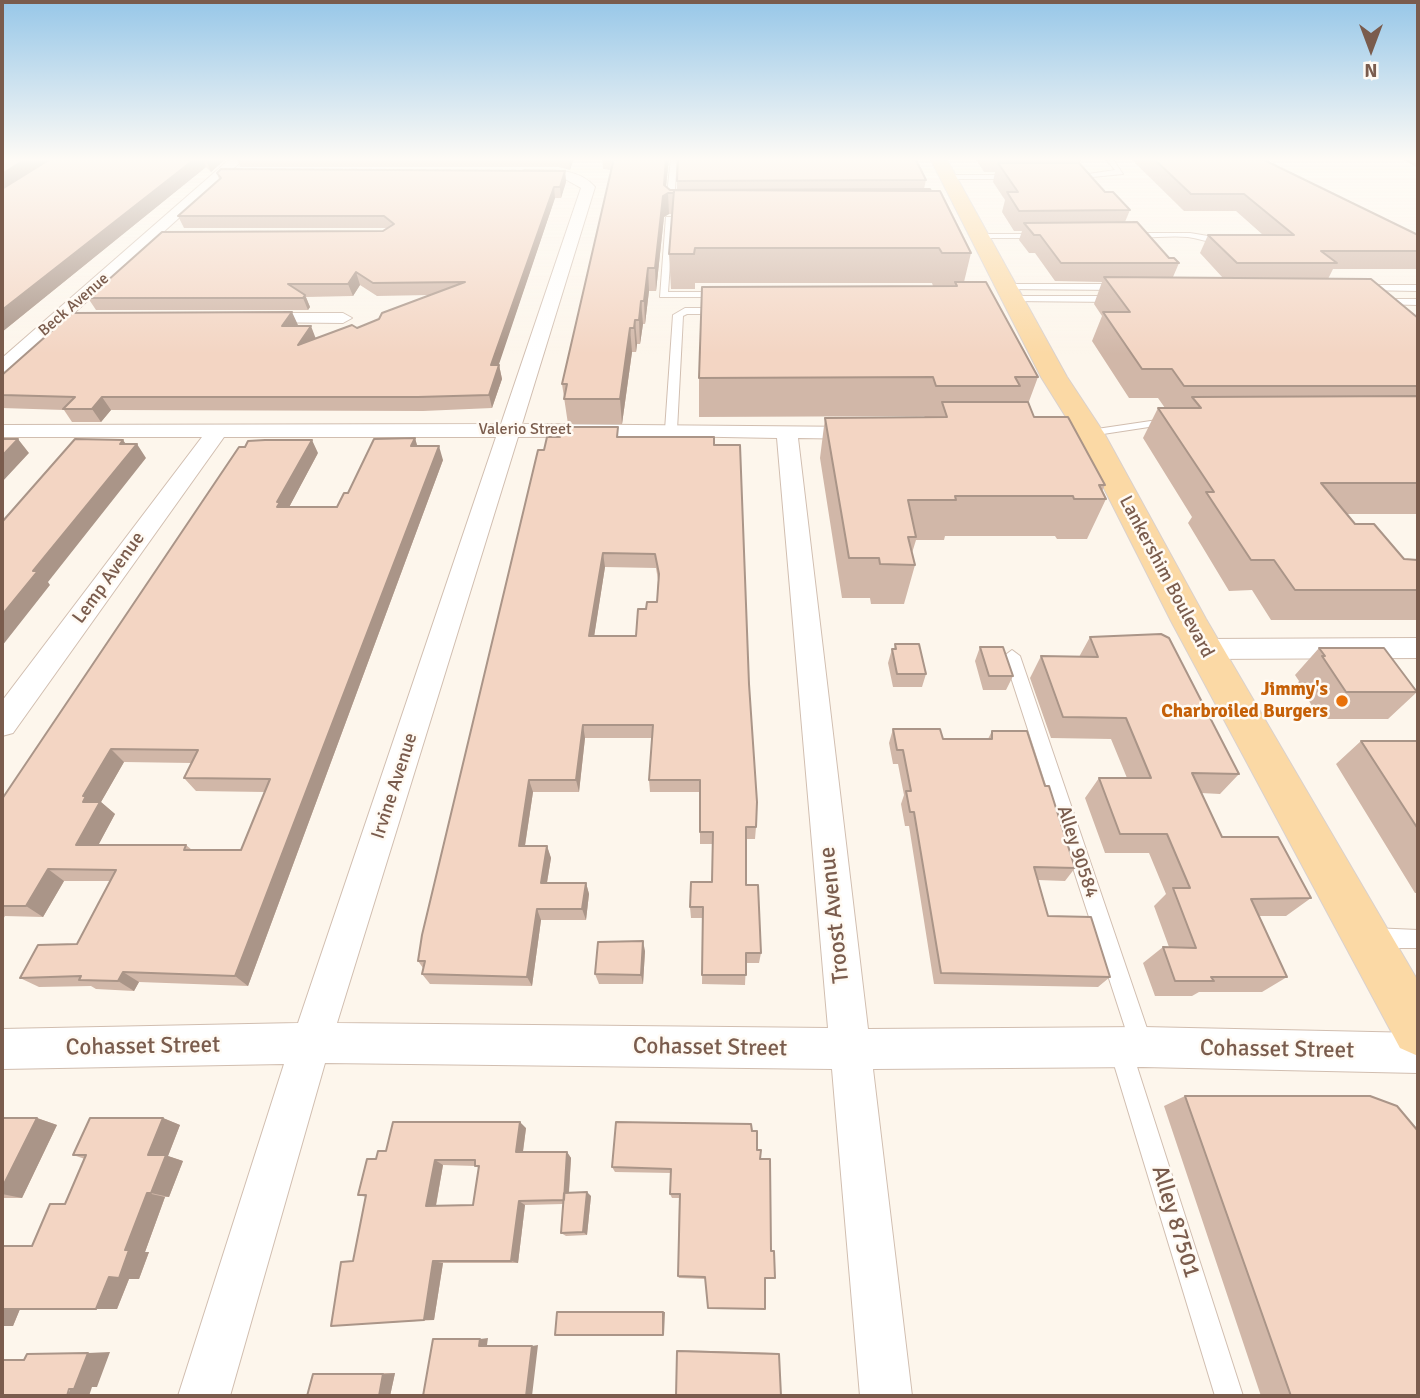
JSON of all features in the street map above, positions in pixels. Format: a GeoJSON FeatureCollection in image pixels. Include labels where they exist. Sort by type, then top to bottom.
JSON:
{"type":"FeatureCollection","features":[{"type":"Feature","properties":{"kind":"main road","name":"Lankershim Boulevard"},"geometry":{"type":"LineString","coordinates":[[967,223],[1054,377],[1078,433],[1205,649],[1418,1030]]}},
{"type":"Feature","properties":{"kind":"street","name":"Beck Avenue"},"geometry":{"type":"LineString","coordinates":[[2,368],[166,223]]}},
{"type":"Feature","properties":{"kind":"street","name":"Irvine Avenue"},"geometry":{"type":"LineString","coordinates":[[204,1396],[311,1043],[577,223]]}},
{"type":"Feature","properties":{"kind":"street"},"geometry":{"type":"LineString","coordinates":[[152,236],[179,236]]}},
{"type":"Feature","properties":{"kind":"street"},"geometry":{"type":"LineString","coordinates":[[58,318],[85,318]]}},
{"type":"Feature","properties":{"kind":"street"},"geometry":{"type":"LineString","coordinates":[[234,318],[343,318]]}},
{"type":"Feature","properties":{"kind":"street","name":"Valerio Street"},"geometry":{"type":"LineString","coordinates":[[2,431],[671,430],[880,433]]}},
{"type":"Feature","properties":{"kind":"street","name":"Lemp Avenue"},"geometry":{"type":"LineString","coordinates":[[2,724],[217,432]]}},
{"type":"Feature","properties":{"kind":"street","name":"Troost Avenue"},"geometry":{"type":"LineString","coordinates":[[787,433],[848,1049],[886,1396]]}},
{"type":"Feature","properties":{"kind":"street"},"geometry":{"type":"LineString","coordinates":[[1205,649],[1418,648]]}},
{"type":"Feature","properties":{"kind":"street","name":"Cohasset Street"},"geometry":{"type":"LineString","coordinates":[[2,1049],[311,1043],[848,1049],[1131,1047],[1418,1053]]}},
{"type":"Feature","properties":{"kind":"lane"},"geometry":{"type":"LineString","coordinates":[[669,223],[663,295],[732,295]]}},
{"type":"Feature","properties":{"kind":"lane"},"geometry":{"type":"LineString","coordinates":[[993,223],[1053,236]]}},
{"type":"Feature","properties":{"kind":"lane"},"geometry":{"type":"LineString","coordinates":[[1121,236],[1190,235],[1208,240],[1244,240]]}},
{"type":"Feature","properties":{"kind":"lane"},"geometry":{"type":"LineString","coordinates":[[1009,300],[1127,287]]}},
{"type":"Feature","properties":{"kind":"lane"},"geometry":{"type":"LineString","coordinates":[[1351,288],[1418,288]]}},
{"type":"Feature","properties":{"kind":"lane"},"geometry":{"type":"LineString","coordinates":[[1009,300],[1126,299]]}},
{"type":"Feature","properties":{"kind":"lane"},"geometry":{"type":"LineString","coordinates":[[1363,301],[1418,302]]}},
{"type":"Feature","properties":{"kind":"lane"},"geometry":{"type":"LineString","coordinates":[[1377,302],[1387,310]]}},
{"type":"Feature","properties":{"kind":"lane"},"geometry":{"type":"LineString","coordinates":[[671,430],[678,315],[685,311],[725,312]]}},
{"type":"Feature","properties":{"kind":"lane"},"geometry":{"type":"LineString","coordinates":[[1078,433],[1188,421]]}},
{"type":"Feature","properties":{"kind":"lane","name":"Alley 90584"},"geometry":{"type":"LineString","coordinates":[[1012,656],[1131,1047]]}},
{"type":"Feature","properties":{"kind":"lane"},"geometry":{"type":"LineString","coordinates":[[1366,938],[1418,939]]}},
{"type":"Feature","properties":{"kind":"lane","name":"Alley 87501"},"geometry":{"type":"LineString","coordinates":[[1131,1047],[1229,1396]]}},
{"type":"Feature","properties":{"kind":"building"},"geometry":{"type":"Polygon","coordinates":[[[2,223],[113,223],[2,310],[2,223]]]}},
{"type":"Feature","properties":{"kind":"building"},"geometry":{"type":"Polygon","coordinates":[[[541,223],[491,365],[499,365],[489,395],[102,397],[92,409],[63,409],[75,397],[2,395],[2,375],[72,313],[292,312],[282,326],[311,326],[298,345],[352,325],[357,328],[379,319],[382,313],[465,282],[373,283],[356,272],[348,284],[288,284],[305,295],[303,298],[88,298],[162,232],[383,231],[394,224],[541,223]]]}},
{"type":"Feature","properties":{"kind":"building"},"geometry":{"type":"Polygon","coordinates":[[[599,223],[660,223],[655,268],[648,268],[639,320],[635,320],[634,328],[630,328],[620,399],[564,399],[567,384],[562,384],[599,223]]]}},
{"type":"Feature","properties":{"kind":"building"},"geometry":{"type":"Polygon","coordinates":[[[671,223],[956,223],[971,253],[942,253],[939,248],[695,248],[694,254],[669,254],[671,223]]]}},
{"type":"Feature","properties":{"kind":"building"},"geometry":{"type":"Polygon","coordinates":[[[1024,223],[1138,223],[1169,258],[1174,258],[1179,263],[1061,263],[1040,235],[1034,235],[1024,223]]]}},
{"type":"Feature","properties":{"kind":"building"},"geometry":{"type":"Polygon","coordinates":[[[1280,223],[1394,223],[1418,235],[1418,251],[1321,251],[1337,263],[1237,263],[1208,235],[1294,235],[1280,223]]]}},
{"type":"Feature","properties":{"kind":"building"},"geometry":{"type":"Polygon","coordinates":[[[1104,277],[1371,279],[1418,318],[1418,386],[1184,386],[1172,369],[1142,369],[1103,312],[1130,312],[1104,277]]]}},
{"type":"Feature","properties":{"kind":"building"},"geometry":{"type":"Polygon","coordinates":[[[955,282],[986,282],[1038,377],[1015,377],[1020,386],[936,386],[933,377],[699,378],[702,287],[957,286],[955,282]]]}},
{"type":"Feature","properties":{"kind":"building"},"geometry":{"type":"Polygon","coordinates":[[[1418,396],[1418,483],[1321,483],[1355,524],[1374,524],[1404,559],[1418,560],[1418,590],[1295,590],[1274,560],[1251,560],[1206,492],[1214,492],[1158,408],[1201,408],[1192,397],[1418,396]]]}},
{"type":"Feature","properties":{"kind":"building"},"geometry":{"type":"Polygon","coordinates":[[[942,402],[1028,402],[1034,417],[1068,417],[1105,485],[1099,485],[1106,499],[1074,499],[1073,496],[955,496],[956,500],[908,500],[916,537],[908,537],[915,565],[880,564],[879,558],[849,558],[825,418],[947,417],[942,402]]]}},
{"type":"Feature","properties":{"kind":"building"},"geometry":{"type":"Polygon","coordinates":[[[562,427],[618,427],[617,437],[714,437],[714,445],[740,445],[749,684],[757,802],[756,827],[746,827],[746,885],[758,885],[761,953],[746,953],[746,975],[702,975],[703,907],[690,907],[691,882],[712,882],[713,832],[700,832],[700,780],[649,780],[653,725],[583,725],[576,780],[529,780],[519,846],[547,846],[541,883],[586,883],[582,909],[537,909],[527,977],[422,974],[425,961],[418,961],[422,935],[538,450],[544,450],[547,437],[560,437],[562,427]],[[603,553],[589,636],[636,636],[638,609],[646,609],[647,602],[657,602],[659,574],[655,554],[603,553]]]}},
{"type":"Feature","properties":{"kind":"building"},"geometry":{"type":"Polygon","coordinates":[[[415,438],[411,446],[439,446],[235,976],[123,972],[118,981],[79,980],[81,976],[20,978],[38,945],[77,944],[116,870],[48,869],[26,906],[2,906],[2,799],[239,447],[245,447],[248,441],[312,440],[277,502],[280,502],[277,507],[337,507],[344,493],[348,493],[374,439],[415,438]],[[111,749],[83,796],[86,796],[83,802],[100,802],[76,845],[186,845],[184,850],[241,850],[270,779],[184,778],[198,750],[111,749]]]}},
{"type":"Feature","properties":{"kind":"building"},"geometry":{"type":"Polygon","coordinates":[[[2,439],[18,439],[2,456],[2,439]]]}},
{"type":"Feature","properties":{"kind":"building"},"geometry":{"type":"Polygon","coordinates":[[[75,439],[123,440],[120,444],[137,444],[33,571],[38,571],[2,615],[2,522],[75,439]]]}},
{"type":"Feature","properties":{"kind":"building"},"geometry":{"type":"Polygon","coordinates":[[[1161,634],[1169,638],[1239,774],[1192,773],[1222,837],[1278,837],[1311,898],[1251,899],[1287,977],[1211,977],[1214,981],[1175,981],[1163,947],[1196,948],[1173,888],[1190,888],[1167,834],[1120,834],[1099,778],[1151,778],[1126,718],[1063,717],[1041,656],[1098,657],[1090,637],[1161,634]]]}},
{"type":"Feature","properties":{"kind":"building"},"geometry":{"type":"Polygon","coordinates":[[[895,644],[919,644],[926,674],[897,674],[892,649],[896,649],[895,644]]]}},
{"type":"Feature","properties":{"kind":"building"},"geometry":{"type":"Polygon","coordinates":[[[980,647],[1003,647],[1013,676],[989,676],[980,647]]]}},
{"type":"Feature","properties":{"kind":"building"},"geometry":{"type":"Polygon","coordinates":[[[1319,648],[1384,648],[1417,692],[1346,692],[1319,648]]]}},
{"type":"Feature","properties":{"kind":"building"},"geometry":{"type":"Polygon","coordinates":[[[893,729],[940,729],[943,739],[992,739],[992,731],[1027,731],[1045,786],[1049,786],[1075,868],[1034,867],[1048,916],[1091,917],[1110,977],[941,973],[914,812],[910,812],[906,791],[911,791],[903,750],[897,750],[893,729]]]}},
{"type":"Feature","properties":{"kind":"building"},"geometry":{"type":"Polygon","coordinates":[[[1361,741],[1418,741],[1418,829],[1361,741]]]}},
{"type":"Feature","properties":{"kind":"building"},"geometry":{"type":"Polygon","coordinates":[[[643,941],[641,975],[595,974],[598,942],[643,941]]]}},
{"type":"Feature","properties":{"kind":"building"},"geometry":{"type":"Polygon","coordinates":[[[1185,1096],[1370,1096],[1397,1106],[1418,1131],[1418,1396],[1291,1396],[1185,1096]]]}},
{"type":"Feature","properties":{"kind":"building"},"geometry":{"type":"Polygon","coordinates":[[[2,1118],[37,1118],[2,1188],[2,1118]]]}},
{"type":"Feature","properties":{"kind":"building"},"geometry":{"type":"Polygon","coordinates":[[[90,1118],[163,1118],[148,1155],[166,1155],[151,1193],[147,1193],[125,1250],[129,1250],[119,1278],[109,1277],[96,1309],[2,1309],[2,1246],[32,1246],[50,1204],[65,1204],[86,1155],[73,1155],[90,1118]]]}},
{"type":"Feature","properties":{"kind":"building"},"geometry":{"type":"Polygon","coordinates":[[[393,1122],[520,1122],[516,1152],[567,1152],[564,1200],[519,1201],[511,1261],[433,1261],[424,1320],[331,1326],[341,1262],[353,1261],[366,1195],[358,1195],[367,1159],[376,1159],[378,1151],[386,1151],[393,1122]],[[435,1160],[426,1206],[473,1205],[479,1166],[475,1166],[475,1160],[435,1160]]]}},
{"type":"Feature","properties":{"kind":"building"},"geometry":{"type":"Polygon","coordinates":[[[616,1122],[751,1124],[752,1131],[757,1131],[760,1159],[770,1159],[771,1251],[774,1251],[775,1278],[765,1278],[765,1309],[708,1308],[705,1277],[678,1276],[680,1194],[670,1194],[671,1169],[612,1167],[616,1122]]]}},
{"type":"Feature","properties":{"kind":"building"},"geometry":{"type":"Polygon","coordinates":[[[587,1192],[583,1232],[561,1233],[564,1193],[587,1192]]]}},
{"type":"Feature","properties":{"kind":"building"},"geometry":{"type":"Polygon","coordinates":[[[557,1312],[663,1312],[663,1335],[555,1335],[557,1312]]]}},
{"type":"Feature","properties":{"kind":"building"},"geometry":{"type":"Polygon","coordinates":[[[433,1339],[480,1339],[479,1346],[532,1346],[526,1396],[423,1396],[433,1339]]]}},
{"type":"Feature","properties":{"kind":"building"},"geometry":{"type":"Polygon","coordinates":[[[677,1351],[779,1354],[781,1396],[676,1396],[677,1351]]]}},
{"type":"Feature","properties":{"kind":"building"},"geometry":{"type":"Polygon","coordinates":[[[88,1353],[74,1389],[69,1389],[67,1396],[2,1396],[2,1360],[24,1360],[27,1354],[88,1353]]]}},
{"type":"Feature","properties":{"kind":"building"},"geometry":{"type":"Polygon","coordinates":[[[313,1374],[383,1374],[379,1396],[307,1396],[313,1374]]]}},
{"type":"Feature","properties":{"kind":"place","name":"Jimmy's Charbroiled Burgers"},"geometry":{"type":"Point","coordinates":[1342,701]}}]}
